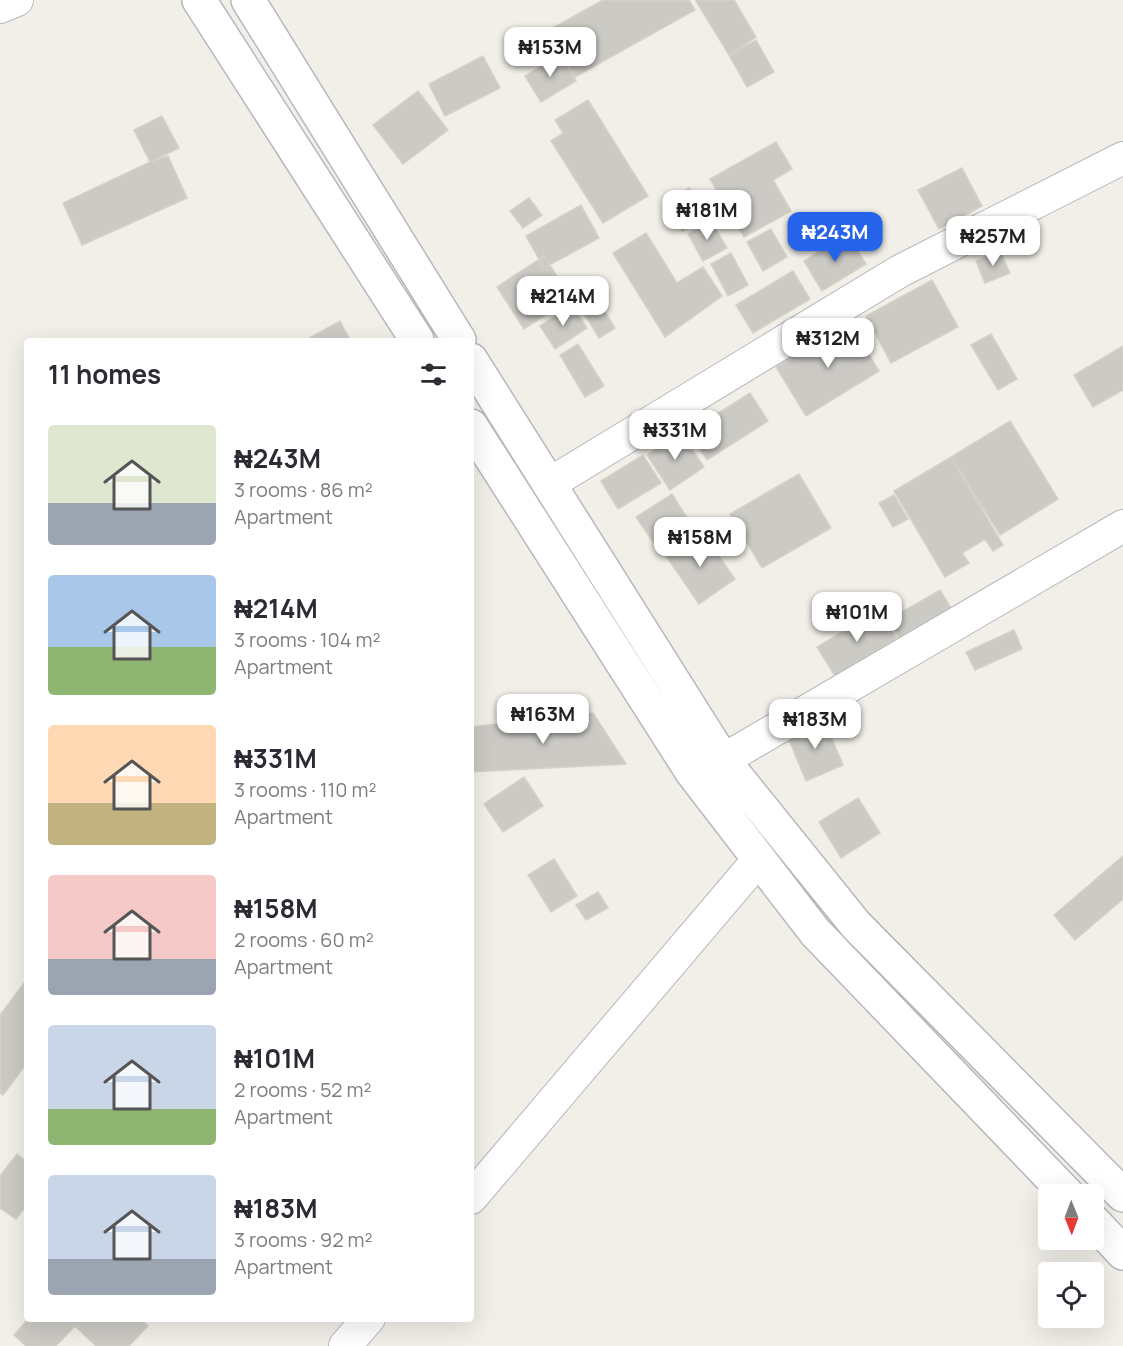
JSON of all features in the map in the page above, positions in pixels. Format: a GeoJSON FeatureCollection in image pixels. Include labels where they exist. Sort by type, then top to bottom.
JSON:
{"type":"FeatureCollection","features":[{"type":"Feature","properties":{"kind":"street"},"geometry":{"type":"LineString","coordinates":[[0,7],[17,0]]}},
{"type":"Feature","properties":{"kind":"street"},"geometry":{"type":"LineString","coordinates":[[199,0],[416,338]]}},
{"type":"Feature","properties":{"kind":"street"},"geometry":{"type":"LineString","coordinates":[[248,0],[458,338]]}},
{"type":"Feature","properties":{"kind":"street"},"geometry":{"type":"LineString","coordinates":[[549,484],[900,271],[1123,158]]}},
{"type":"Feature","properties":{"kind":"street"},"geometry":{"type":"LineString","coordinates":[[474,365],[723,760],[856,925],[1123,1195]]}},
{"type":"Feature","properties":{"kind":"street"},"geometry":{"type":"LineString","coordinates":[[474,431],[692,772],[815,932],[1057,1184]]}},
{"type":"Feature","properties":{"kind":"street"},"geometry":{"type":"LineString","coordinates":[[723,760],[1123,526]]}},
{"type":"Feature","properties":{"kind":"street"},"geometry":{"type":"LineString","coordinates":[[474,1194],[759,858]]}},
{"type":"Feature","properties":{"kind":"street"},"geometry":{"type":"LineString","coordinates":[[1104,1233],[1123,1253]]}},
{"type":"Feature","properties":{"kind":"street"},"geometry":{"type":"LineString","coordinates":[[345,1346],[366,1322]]}},
{"type":"Feature","properties":{"kind":"building"},"geometry":{"type":"Polygon","coordinates":[[[603,0],[689,0],[695,10],[575,77],[549,30],[603,0]]]}},
{"type":"Feature","properties":{"kind":"building"},"geometry":{"type":"Polygon","coordinates":[[[697,0],[734,0],[756,37],[729,55],[697,0]]]}},
{"type":"Feature","properties":{"kind":"building"},"geometry":{"type":"Polygon","coordinates":[[[756,40],[774,72],[747,87],[729,55],[756,40]]]}},
{"type":"Feature","properties":{"kind":"building"},"geometry":{"type":"Polygon","coordinates":[[[560,55],[576,81],[541,102],[525,76],[560,55]]]}},
{"type":"Feature","properties":{"kind":"building"},"geometry":{"type":"Polygon","coordinates":[[[483,56],[500,88],[445,116],[429,84],[483,56]]]}},
{"type":"Feature","properties":{"kind":"building"},"geometry":{"type":"Polygon","coordinates":[[[418,91],[448,130],[403,164],[373,125],[418,91]]]}},
{"type":"Feature","properties":{"kind":"building"},"geometry":{"type":"Polygon","coordinates":[[[588,100],[648,196],[603,223],[551,141],[563,133],[555,120],[588,100]]]}},
{"type":"Feature","properties":{"kind":"building"},"geometry":{"type":"Polygon","coordinates":[[[162,116],[179,148],[150,162],[134,130],[162,116]]]}},
{"type":"Feature","properties":{"kind":"building"},"geometry":{"type":"Polygon","coordinates":[[[776,142],[792,169],[773,180],[791,211],[744,237],[710,179],[776,142]]]}},
{"type":"Feature","properties":{"kind":"building"},"geometry":{"type":"Polygon","coordinates":[[[168,156],[187,198],[82,245],[63,203],[150,162],[168,156]]]}},
{"type":"Feature","properties":{"kind":"building"},"geometry":{"type":"Polygon","coordinates":[[[962,168],[982,206],[939,229],[918,190],[962,168]]]}},
{"type":"Feature","properties":{"kind":"building"},"geometry":{"type":"Polygon","coordinates":[[[689,188],[707,215],[682,231],[664,204],[689,188]]]}},
{"type":"Feature","properties":{"kind":"building"},"geometry":{"type":"Polygon","coordinates":[[[529,198],[542,215],[523,228],[510,211],[529,198]]]}},
{"type":"Feature","properties":{"kind":"building"},"geometry":{"type":"Polygon","coordinates":[[[581,205],[599,238],[544,268],[526,236],[581,205]]]}},
{"type":"Feature","properties":{"kind":"building"},"geometry":{"type":"Polygon","coordinates":[[[711,221],[727,248],[703,261],[688,234],[711,221]]]}},
{"type":"Feature","properties":{"kind":"building"},"geometry":{"type":"Polygon","coordinates":[[[771,229],[787,257],[763,271],[747,242],[771,229]]]}},
{"type":"Feature","properties":{"kind":"building"},"geometry":{"type":"Polygon","coordinates":[[[646,233],[677,283],[703,267],[722,296],[665,337],[613,253],[646,233]]]}},
{"type":"Feature","properties":{"kind":"building"},"geometry":{"type":"Polygon","coordinates":[[[847,234],[866,264],[822,291],[804,261],[847,234]]]}},
{"type":"Feature","properties":{"kind":"building"},"geometry":{"type":"Polygon","coordinates":[[[1000,251],[1010,273],[985,283],[976,261],[1000,251]]]}},
{"type":"Feature","properties":{"kind":"building"},"geometry":{"type":"Polygon","coordinates":[[[731,253],[748,285],[728,296],[711,264],[731,253]]]}},
{"type":"Feature","properties":{"kind":"building"},"geometry":{"type":"Polygon","coordinates":[[[544,256],[571,298],[524,329],[497,287],[544,256]]]}},
{"type":"Feature","properties":{"kind":"building"},"geometry":{"type":"Polygon","coordinates":[[[793,271],[810,299],[753,333],[736,305],[793,271]]]}},
{"type":"Feature","properties":{"kind":"building"},"geometry":{"type":"Polygon","coordinates":[[[932,280],[958,327],[891,363],[866,316],[932,280]]]}},
{"type":"Feature","properties":{"kind":"building"},"geometry":{"type":"Polygon","coordinates":[[[593,292],[615,328],[599,338],[577,302],[593,292]]]}},
{"type":"Feature","properties":{"kind":"building"},"geometry":{"type":"Polygon","coordinates":[[[572,306],[587,328],[555,349],[540,326],[572,306]]]}},
{"type":"Feature","properties":{"kind":"building"},"geometry":{"type":"Polygon","coordinates":[[[340,321],[349,338],[310,338],[340,321]]]}},
{"type":"Feature","properties":{"kind":"building"},"geometry":{"type":"Polygon","coordinates":[[[849,322],[879,371],[806,416],[776,367],[849,322]]]}},
{"type":"Feature","properties":{"kind":"building"},"geometry":{"type":"Polygon","coordinates":[[[991,334],[1017,379],[998,390],[971,345],[991,334]]]}},
{"type":"Feature","properties":{"kind":"building"},"geometry":{"type":"Polygon","coordinates":[[[578,344],[604,386],[585,397],[560,355],[578,344]]]}},
{"type":"Feature","properties":{"kind":"building"},"geometry":{"type":"Polygon","coordinates":[[[1123,346],[1123,390],[1093,407],[1074,375],[1123,346]]]}},
{"type":"Feature","properties":{"kind":"building"},"geometry":{"type":"Polygon","coordinates":[[[750,393],[768,421],[707,460],[688,432],[750,393]]]}},
{"type":"Feature","properties":{"kind":"building"},"geometry":{"type":"Polygon","coordinates":[[[1010,421],[1058,499],[1000,535],[951,457],[1010,421]]]}},
{"type":"Feature","properties":{"kind":"building"},"geometry":{"type":"Polygon","coordinates":[[[681,433],[704,467],[670,490],[647,455],[681,433]]]}},
{"type":"Feature","properties":{"kind":"building"},"geometry":{"type":"Polygon","coordinates":[[[643,455],[661,483],[618,509],[601,481],[643,455]]]}},
{"type":"Feature","properties":{"kind":"building"},"geometry":{"type":"Polygon","coordinates":[[[951,457],[1003,545],[993,551],[985,539],[962,553],[969,563],[945,577],[894,491],[951,457]]]}},
{"type":"Feature","properties":{"kind":"building"},"geometry":{"type":"Polygon","coordinates":[[[799,474],[831,528],[762,568],[730,514],[799,474]]]}},
{"type":"Feature","properties":{"kind":"building"},"geometry":{"type":"Polygon","coordinates":[[[672,494],[694,529],[659,551],[636,517],[672,494]]]}},
{"type":"Feature","properties":{"kind":"building"},"geometry":{"type":"Polygon","coordinates":[[[894,495],[908,519],[893,527],[879,503],[894,495]]]}},
{"type":"Feature","properties":{"kind":"building"},"geometry":{"type":"Polygon","coordinates":[[[702,532],[735,579],[699,604],[666,556],[702,532]]]}},
{"type":"Feature","properties":{"kind":"building"},"geometry":{"type":"Polygon","coordinates":[[[940,590],[951,608],[899,638],[888,620],[940,590]]]}},
{"type":"Feature","properties":{"kind":"building"},"geometry":{"type":"Polygon","coordinates":[[[879,610],[897,638],[835,676],[817,647],[879,610]]]}},
{"type":"Feature","properties":{"kind":"building"},"geometry":{"type":"Polygon","coordinates":[[[1014,630],[1022,649],[975,670],[966,652],[1014,630]]]}},
{"type":"Feature","properties":{"kind":"building"},"geometry":{"type":"Polygon","coordinates":[[[593,713],[626,764],[474,772],[474,727],[593,713]]]}},
{"type":"Feature","properties":{"kind":"building"},"geometry":{"type":"Polygon","coordinates":[[[824,720],[843,765],[806,781],[787,735],[824,720]]]}},
{"type":"Feature","properties":{"kind":"building"},"geometry":{"type":"Polygon","coordinates":[[[524,777],[543,806],[503,832],[484,804],[524,777]]]}},
{"type":"Feature","properties":{"kind":"building"},"geometry":{"type":"Polygon","coordinates":[[[858,798],[880,833],[841,858],[819,822],[858,798]]]}},
{"type":"Feature","properties":{"kind":"building"},"geometry":{"type":"Polygon","coordinates":[[[1123,856],[1123,899],[1075,940],[1054,915],[1123,856]]]}},
{"type":"Feature","properties":{"kind":"building"},"geometry":{"type":"Polygon","coordinates":[[[554,859],[577,896],[551,912],[528,875],[554,859]]]}},
{"type":"Feature","properties":{"kind":"building"},"geometry":{"type":"Polygon","coordinates":[[[598,892],[608,908],[586,920],[576,905],[598,892]]]}},
{"type":"Feature","properties":{"kind":"building"},"geometry":{"type":"Polygon","coordinates":[[[24,983],[24,1067],[3,1095],[0,1093],[0,1015],[24,983]]]}},
{"type":"Feature","properties":{"kind":"building"},"geometry":{"type":"Polygon","coordinates":[[[17,1154],[24,1160],[24,1209],[16,1219],[0,1208],[0,1176],[17,1154]]]}},
{"type":"Feature","properties":{"kind":"building"},"geometry":{"type":"Polygon","coordinates":[[[25,1322],[144,1322],[148,1326],[129,1346],[96,1346],[75,1326],[56,1346],[26,1346],[14,1335],[25,1322]]]}}]}
